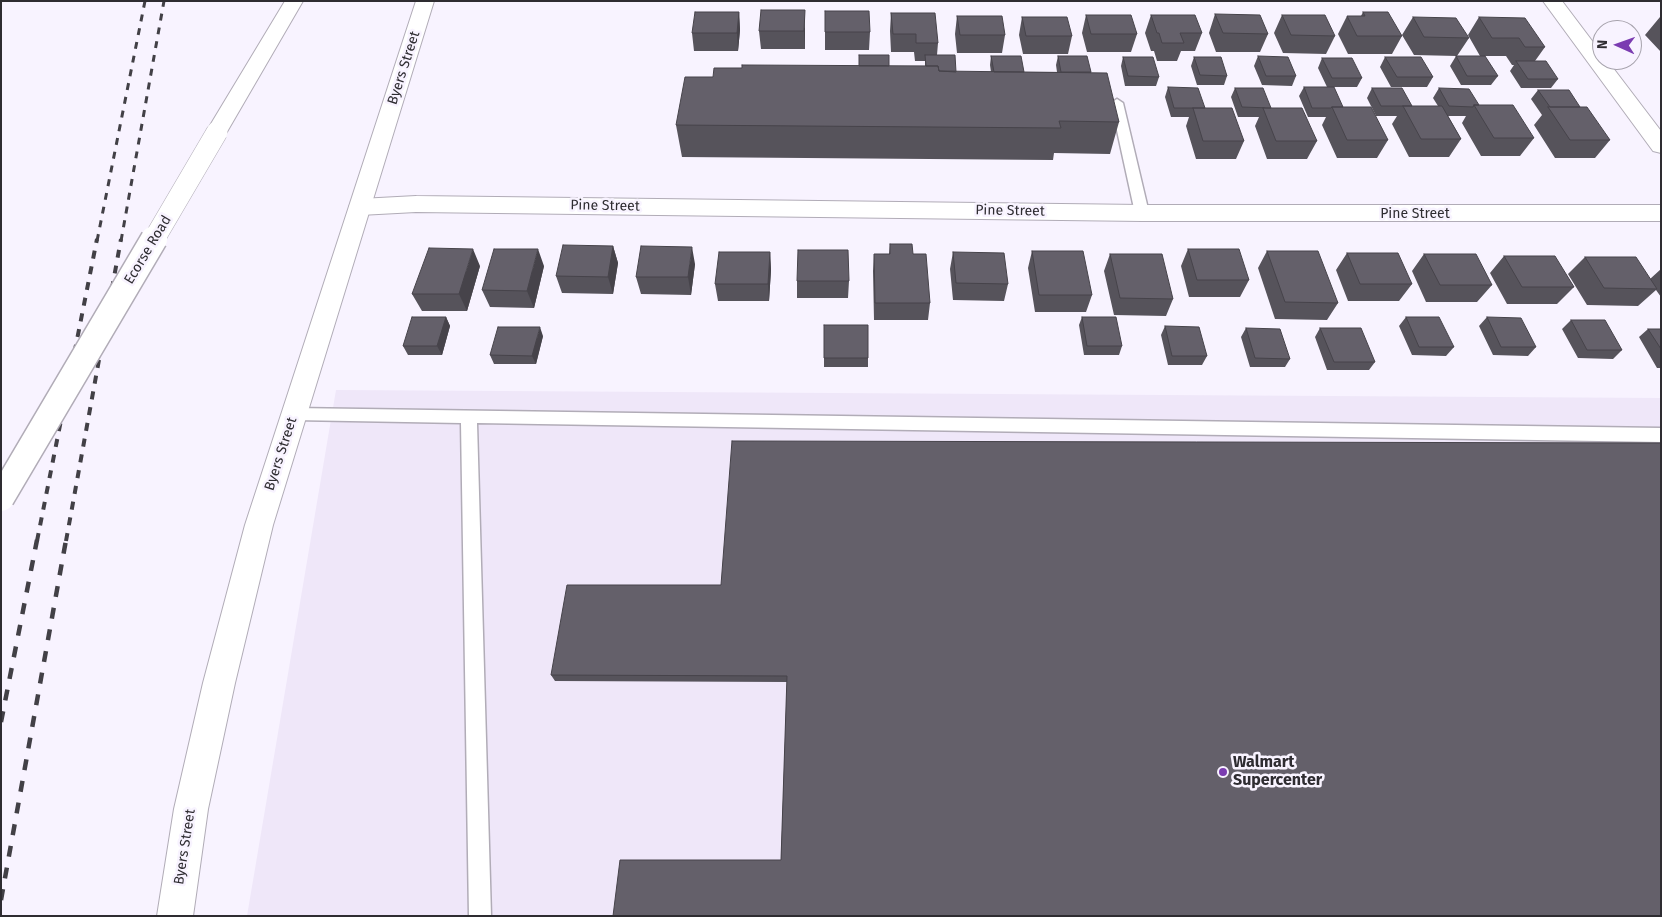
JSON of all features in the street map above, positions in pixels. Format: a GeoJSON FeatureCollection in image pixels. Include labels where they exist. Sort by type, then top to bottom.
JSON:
{"type":"FeatureCollection","features":[{"type":"Feature","properties":{"kind":"street","name":"Ecorse Road"},"geometry":{"type":"LineString","coordinates":[[1,498],[294,1]]}},
{"type":"Feature","properties":{"kind":"street","name":"Byers Street"},"geometry":{"type":"LineString","coordinates":[[175,916],[191,809],[219,683],[259,525],[425,1]]}},
{"type":"Feature","properties":{"kind":"street"},"geometry":{"type":"LineString","coordinates":[[1552,1],[1661,146]]}},
{"type":"Feature","properties":{"kind":"street","name":"Pine Street"},"geometry":{"type":"LineString","coordinates":[[360,207],[416,204],[1142,212],[1661,213]]}},
{"type":"Feature","properties":{"kind":"lane"},"geometry":{"type":"LineString","coordinates":[[1117,103],[1142,212]]}},
{"type":"Feature","properties":{"kind":"lane"},"geometry":{"type":"LineString","coordinates":[[294,414],[1661,435]]}},
{"type":"Feature","properties":{"kind":"lane"},"geometry":{"type":"LineString","coordinates":[[468,417],[480,916]]}},
{"type":"Feature","properties":{"kind":"shaded area","name":"Walmart Supercenter"},"geometry":{"type":"Polygon","coordinates":[[[336,390],[1661,398],[1661,916],[247,916],[336,390]]]}},
{"type":"Feature","properties":{"kind":"building"},"geometry":{"type":"Polygon","coordinates":[[[761,10],[805,10],[804,31],[759,31],[761,10]]]}},
{"type":"Feature","properties":{"kind":"building"},"geometry":{"type":"Polygon","coordinates":[[[825,11],[869,11],[870,32],[825,32],[825,11]]]}},
{"type":"Feature","properties":{"kind":"building"},"geometry":{"type":"Polygon","coordinates":[[[695,12],[739,12],[737,33],[692,33],[695,12]]]}},
{"type":"Feature","properties":{"kind":"building"},"geometry":{"type":"Polygon","coordinates":[[[1363,12],[1388,12],[1402,36],[1357,36],[1347,16],[1365,16],[1363,12]]]}},
{"type":"Feature","properties":{"kind":"building"},"geometry":{"type":"Polygon","coordinates":[[[891,13],[935,13],[938,43],[916,43],[916,34],[893,34],[891,13]]]}},
{"type":"Feature","properties":{"kind":"building"},"geometry":{"type":"Polygon","coordinates":[[[1215,14],[1260,15],[1268,34],[1223,33],[1215,14]]]}},
{"type":"Feature","properties":{"kind":"building"},"geometry":{"type":"Polygon","coordinates":[[[1086,15],[1131,15],[1137,34],[1091,34],[1086,15]]]}},
{"type":"Feature","properties":{"kind":"building"},"geometry":{"type":"Polygon","coordinates":[[[1151,15],[1195,15],[1202,33],[1180,33],[1184,43],[1162,43],[1151,15]]]}},
{"type":"Feature","properties":{"kind":"building"},"geometry":{"type":"Polygon","coordinates":[[[1282,15],[1325,15],[1335,36],[1291,35],[1282,15]]]}},
{"type":"Feature","properties":{"kind":"building"},"geometry":{"type":"Polygon","coordinates":[[[957,16],[1002,16],[1005,35],[960,35],[957,16]]]}},
{"type":"Feature","properties":{"kind":"building"},"geometry":{"type":"Polygon","coordinates":[[[1022,17],[1067,17],[1072,36],[1026,36],[1022,17]]]}},
{"type":"Feature","properties":{"kind":"building"},"geometry":{"type":"Polygon","coordinates":[[[1413,17],[1456,18],[1469,38],[1424,37],[1413,17]]]}},
{"type":"Feature","properties":{"kind":"building"},"geometry":{"type":"Polygon","coordinates":[[[1479,17],[1525,18],[1545,47],[1525,47],[1519,38],[1492,38],[1479,17]]]}},
{"type":"Feature","properties":{"kind":"building"},"geometry":{"type":"Polygon","coordinates":[[[859,55],[889,55],[889,66],[859,66],[859,55]]]}},
{"type":"Feature","properties":{"kind":"building"},"geometry":{"type":"Polygon","coordinates":[[[925,55],[955,55],[956,72],[939,71],[938,66],[926,66],[925,55]]]}},
{"type":"Feature","properties":{"kind":"building"},"geometry":{"type":"Polygon","coordinates":[[[991,56],[1021,56],[1024,72],[994,72],[991,56]]]}},
{"type":"Feature","properties":{"kind":"building"},"geometry":{"type":"Polygon","coordinates":[[[1058,56],[1087,56],[1091,72],[1061,72],[1058,56]]]}},
{"type":"Feature","properties":{"kind":"building"},"geometry":{"type":"Polygon","coordinates":[[[1258,56],[1288,57],[1296,76],[1266,76],[1258,56]]]}},
{"type":"Feature","properties":{"kind":"building"},"geometry":{"type":"Polygon","coordinates":[[[1456,56],[1485,56],[1498,76],[1467,76],[1456,56]]]}},
{"type":"Feature","properties":{"kind":"building"},"geometry":{"type":"Polygon","coordinates":[[[1123,57],[1153,57],[1159,77],[1128,76],[1123,57]]]}},
{"type":"Feature","properties":{"kind":"building"},"geometry":{"type":"Polygon","coordinates":[[[1194,57],[1221,57],[1227,76],[1200,75],[1194,57]]]}},
{"type":"Feature","properties":{"kind":"building"},"geometry":{"type":"Polygon","coordinates":[[[1385,57],[1421,57],[1433,77],[1397,77],[1385,57]]]}},
{"type":"Feature","properties":{"kind":"building"},"geometry":{"type":"Polygon","coordinates":[[[1322,58],[1352,58],[1362,78],[1332,78],[1322,58]]]}},
{"type":"Feature","properties":{"kind":"building"},"geometry":{"type":"Polygon","coordinates":[[[1516,61],[1546,61],[1558,79],[1528,79],[1516,61]]]}},
{"type":"Feature","properties":{"kind":"building"},"geometry":{"type":"Polygon","coordinates":[[[742,65],[938,66],[939,71],[1107,73],[1119,122],[1059,121],[1061,128],[676,125],[685,77],[713,77],[714,68],[742,68],[742,65]]]}},
{"type":"Feature","properties":{"kind":"building"},"geometry":{"type":"Polygon","coordinates":[[[1168,87],[1198,88],[1205,108],[1174,108],[1168,87]]]}},
{"type":"Feature","properties":{"kind":"building"},"geometry":{"type":"Polygon","coordinates":[[[1304,87],[1334,87],[1343,107],[1312,108],[1304,87]]]}},
{"type":"Feature","properties":{"kind":"building"},"geometry":{"type":"Polygon","coordinates":[[[1235,88],[1263,88],[1271,108],[1242,107],[1235,88]]]}},
{"type":"Feature","properties":{"kind":"building"},"geometry":{"type":"Polygon","coordinates":[[[1372,88],[1402,88],[1412,106],[1381,106],[1372,88]]]}},
{"type":"Feature","properties":{"kind":"building"},"geometry":{"type":"Polygon","coordinates":[[[1439,88],[1469,89],[1479,105],[1474,105],[1473,107],[1449,106],[1439,88]]]}},
{"type":"Feature","properties":{"kind":"building"},"geometry":{"type":"Polygon","coordinates":[[[1538,90],[1569,90],[1580,107],[1550,107],[1538,90]]]}},
{"type":"Feature","properties":{"kind":"building"},"geometry":{"type":"Polygon","coordinates":[[[1474,105],[1513,105],[1534,138],[1494,138],[1474,105]]]}},
{"type":"Feature","properties":{"kind":"building"},"geometry":{"type":"Polygon","coordinates":[[[1403,106],[1442,106],[1461,139],[1421,139],[1403,106]]]}},
{"type":"Feature","properties":{"kind":"building"},"geometry":{"type":"Polygon","coordinates":[[[1332,107],[1371,107],[1388,140],[1347,140],[1332,107]]]}},
{"type":"Feature","properties":{"kind":"building"},"geometry":{"type":"Polygon","coordinates":[[[1548,107],[1587,107],[1610,140],[1570,140],[1548,107]]]}},
{"type":"Feature","properties":{"kind":"building"},"geometry":{"type":"Polygon","coordinates":[[[1193,108],[1232,108],[1244,141],[1203,141],[1193,108]]]}},
{"type":"Feature","properties":{"kind":"building"},"geometry":{"type":"Polygon","coordinates":[[[1263,108],[1302,108],[1317,141],[1276,141],[1263,108]]]}},
{"type":"Feature","properties":{"kind":"building"},"geometry":{"type":"Polygon","coordinates":[[[890,244],[912,244],[913,254],[926,254],[930,303],[875,303],[874,254],[890,254],[890,244]]]}},
{"type":"Feature","properties":{"kind":"building"},"geometry":{"type":"Polygon","coordinates":[[[563,245],[613,246],[608,277],[556,276],[563,245]]]}},
{"type":"Feature","properties":{"kind":"building"},"geometry":{"type":"Polygon","coordinates":[[[641,246],[692,247],[688,277],[636,277],[641,246]]]}},
{"type":"Feature","properties":{"kind":"building"},"geometry":{"type":"Polygon","coordinates":[[[429,248],[473,249],[459,294],[412,294],[429,248]]]}},
{"type":"Feature","properties":{"kind":"building"},"geometry":{"type":"Polygon","coordinates":[[[494,249],[538,249],[527,291],[482,290],[494,249]]]}},
{"type":"Feature","properties":{"kind":"building"},"geometry":{"type":"Polygon","coordinates":[[[1188,249],[1239,249],[1249,280],[1197,280],[1188,249]]]}},
{"type":"Feature","properties":{"kind":"building"},"geometry":{"type":"Polygon","coordinates":[[[798,250],[848,250],[849,281],[797,281],[798,250]]]}},
{"type":"Feature","properties":{"kind":"building"},"geometry":{"type":"Polygon","coordinates":[[[1032,251],[1083,251],[1092,295],[1039,295],[1032,251]]]}},
{"type":"Feature","properties":{"kind":"building"},"geometry":{"type":"Polygon","coordinates":[[[1267,251],[1318,251],[1338,303],[1285,302],[1267,251]]]}},
{"type":"Feature","properties":{"kind":"building"},"geometry":{"type":"Polygon","coordinates":[[[719,252],[770,252],[768,284],[715,284],[719,252]]]}},
{"type":"Feature","properties":{"kind":"building"},"geometry":{"type":"Polygon","coordinates":[[[953,252],[1004,253],[1008,284],[956,283],[953,252]]]}},
{"type":"Feature","properties":{"kind":"building"},"geometry":{"type":"Polygon","coordinates":[[[1347,253],[1398,253],[1412,284],[1360,284],[1347,253]]]}},
{"type":"Feature","properties":{"kind":"building"},"geometry":{"type":"Polygon","coordinates":[[[1110,254],[1162,254],[1173,299],[1120,298],[1110,254]]]}},
{"type":"Feature","properties":{"kind":"building"},"geometry":{"type":"Polygon","coordinates":[[[1424,254],[1476,254],[1492,285],[1440,285],[1424,254]]]}},
{"type":"Feature","properties":{"kind":"building"},"geometry":{"type":"Polygon","coordinates":[[[1504,256],[1555,256],[1574,287],[1522,287],[1504,256]]]}},
{"type":"Feature","properties":{"kind":"building"},"geometry":{"type":"Polygon","coordinates":[[[1585,257],[1636,257],[1657,289],[1604,288],[1585,257]]]}},
{"type":"Feature","properties":{"kind":"building"},"geometry":{"type":"Polygon","coordinates":[[[412,317],[446,317],[437,346],[403,346],[412,317]]]}},
{"type":"Feature","properties":{"kind":"building"},"geometry":{"type":"Polygon","coordinates":[[[1082,317],[1116,317],[1122,346],[1087,346],[1082,317]]]}},
{"type":"Feature","properties":{"kind":"building"},"geometry":{"type":"Polygon","coordinates":[[[1406,317],[1439,317],[1454,347],[1419,347],[1406,317]]]}},
{"type":"Feature","properties":{"kind":"building"},"geometry":{"type":"Polygon","coordinates":[[[1487,317],[1521,318],[1536,347],[1501,347],[1487,317]]]}},
{"type":"Feature","properties":{"kind":"building"},"geometry":{"type":"Polygon","coordinates":[[[1571,320],[1605,320],[1622,350],[1587,350],[1571,320]]]}},
{"type":"Feature","properties":{"kind":"building"},"geometry":{"type":"Polygon","coordinates":[[[824,325],[868,325],[868,358],[824,358],[824,325]]]}},
{"type":"Feature","properties":{"kind":"building"},"geometry":{"type":"Polygon","coordinates":[[[1165,326],[1199,327],[1207,356],[1172,356],[1165,326]]]}},
{"type":"Feature","properties":{"kind":"building"},"geometry":{"type":"Polygon","coordinates":[[[498,327],[540,327],[532,356],[490,355],[498,327]]]}},
{"type":"Feature","properties":{"kind":"building"},"geometry":{"type":"Polygon","coordinates":[[[1246,328],[1280,329],[1290,359],[1255,358],[1246,328]]]}},
{"type":"Feature","properties":{"kind":"building"},"geometry":{"type":"Polygon","coordinates":[[[1320,328],[1361,328],[1375,362],[1334,362],[1320,328]]]}},
{"type":"Feature","properties":{"kind":"building"},"geometry":{"type":"Polygon","coordinates":[[[1648,329],[1661,329],[1661,349],[1648,329]]]}},
{"type":"Feature","properties":{"kind":"building","name":"Walmart Supercenter"},"geometry":{"type":"Polygon","coordinates":[[[732,441],[1661,443],[1661,916],[613,916],[620,860],[781,860],[787,676],[551,675],[567,585],[721,585],[732,441]]]}},
{"type":"Feature","properties":{"kind":"railway"},"geometry":{"type":"LineString","coordinates":[[97,241],[145,1]]}},
{"type":"Feature","properties":{"kind":"railway"},"geometry":{"type":"LineString","coordinates":[[121,241],[164,1]]}},
{"type":"Feature","properties":{"kind":"railway"},"geometry":{"type":"LineString","coordinates":[[37,541],[97,239]]}},
{"type":"Feature","properties":{"kind":"railway"},"geometry":{"type":"LineString","coordinates":[[66,541],[121,239]]}},
{"type":"Feature","properties":{"kind":"railway"},"geometry":{"type":"LineString","coordinates":[[1,722],[37,540]]}},
{"type":"Feature","properties":{"kind":"railway"},"geometry":{"type":"LineString","coordinates":[[1,900],[66,540]]}},
{"type":"Feature","properties":{"kind":"place","name":"Walmart Supercenter"},"geometry":{"type":"Point","coordinates":[1223,772]}}]}
